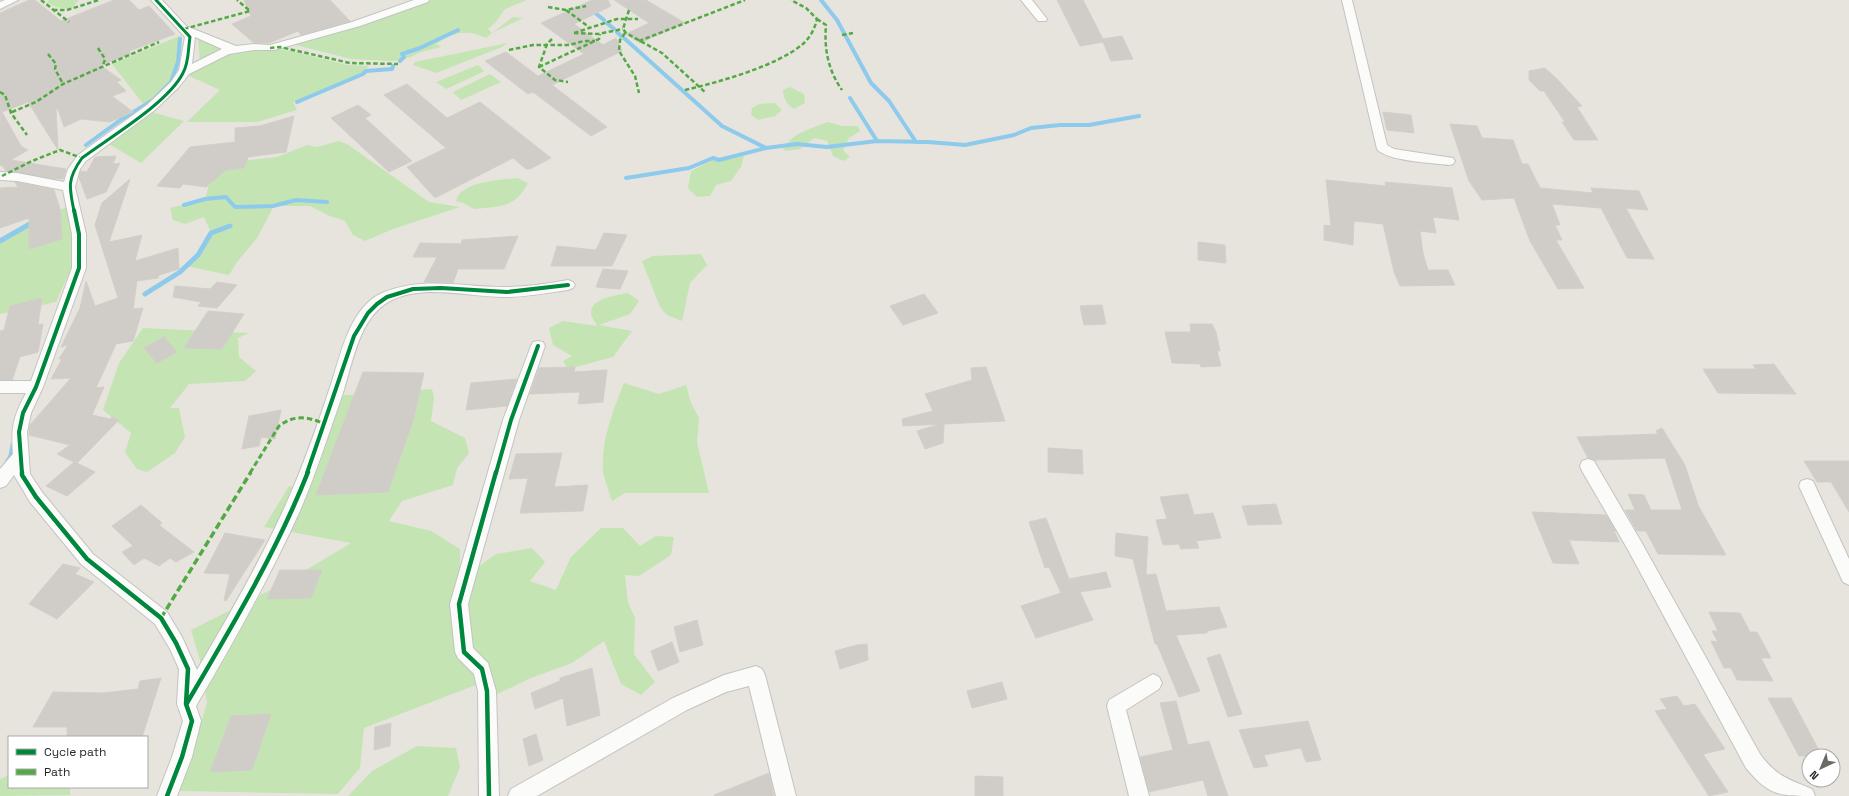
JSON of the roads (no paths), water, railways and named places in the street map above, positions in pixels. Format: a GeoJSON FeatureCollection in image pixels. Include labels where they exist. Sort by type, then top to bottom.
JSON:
{"type":"FeatureCollection","features":[{"type":"Feature","properties":{"kind":"street"},"geometry":{"type":"LineString","coordinates":[[0,6],[13,0]]}},
{"type":"Feature","properties":{"kind":"street"},"geometry":{"type":"LineString","coordinates":[[156,0],[190,38],[184,72]]}},
{"type":"Feature","properties":{"kind":"street"},"geometry":{"type":"LineString","coordinates":[[167,796],[182,757],[192,721],[186,704],[188,670],[176,643],[161,618],[87,559],[36,497],[22,475],[19,432],[23,413],[36,386],[79,268],[79,234],[68,187],[74,169],[82,158],[154,104],[176,83],[184,72],[211,57],[233,49],[270,48],[356,24],[424,0]]}},
{"type":"Feature","properties":{"kind":"street"},"geometry":{"type":"LineString","coordinates":[[1026,0],[1042,19]]}},
{"type":"Feature","properties":{"kind":"street"},"geometry":{"type":"LineString","coordinates":[[1347,0],[1384,150],[1392,154],[1449,161]]}},
{"type":"Feature","properties":{"kind":"street"},"geometry":{"type":"LineString","coordinates":[[184,29],[233,49]]}},
{"type":"Feature","properties":{"kind":"street"},"geometry":{"type":"LineString","coordinates":[[0,176],[16,177],[68,187]]}},
{"type":"Feature","properties":{"kind":"street"},"geometry":{"type":"LineString","coordinates":[[186,704],[231,629],[290,514],[314,455],[353,339],[369,309],[384,298],[400,291],[418,288],[525,292],[568,285]]}},
{"type":"Feature","properties":{"kind":"street"},"geometry":{"type":"LineString","coordinates":[[489,796],[487,691],[482,669],[464,652],[460,604],[511,420],[538,346]]}},
{"type":"Feature","properties":{"kind":"street"},"geometry":{"type":"LineString","coordinates":[[0,387],[36,386]]}},
{"type":"Feature","properties":{"kind":"street"},"geometry":{"type":"LineString","coordinates":[[0,481],[21,455]]}},
{"type":"Feature","properties":{"kind":"street"},"geometry":{"type":"LineString","coordinates":[[1588,466],[1633,543],[1753,761],[1763,775],[1784,790],[1805,796]]}},
{"type":"Feature","properties":{"kind":"street"},"geometry":{"type":"LineString","coordinates":[[1807,486],[1849,577]]}},
{"type":"Feature","properties":{"kind":"street"},"geometry":{"type":"LineString","coordinates":[[518,796],[680,704],[724,684],[756,675],[786,796]]}},
{"type":"Feature","properties":{"kind":"street"},"geometry":{"type":"LineString","coordinates":[[1139,796],[1116,706],[1153,683]]}},
{"type":"Feature","properties":{"kind":"waterway"},"geometry":{"type":"LineString","coordinates":[[821,0],[837,20],[871,83],[889,101],[916,142]]}},
{"type":"Feature","properties":{"kind":"waterway"},"geometry":{"type":"LineString","coordinates":[[594,12],[604,20]]}},
{"type":"Feature","properties":{"kind":"waterway"},"geometry":{"type":"LineString","coordinates":[[607,23],[614,29]]}},
{"type":"Feature","properties":{"kind":"waterway"},"geometry":{"type":"LineString","coordinates":[[400,61],[404,57],[402,54],[420,48],[458,30]]}},
{"type":"Feature","properties":{"kind":"waterway"},"geometry":{"type":"LineString","coordinates":[[617,32],[621,36]]}},
{"type":"Feature","properties":{"kind":"waterway"},"geometry":{"type":"LineString","coordinates":[[624,38],[722,126],[766,148]]}},
{"type":"Feature","properties":{"kind":"waterway"},"geometry":{"type":"LineString","coordinates":[[86,145],[119,121],[153,100],[171,82],[178,62],[180,39]]}},
{"type":"Feature","properties":{"kind":"waterway"},"geometry":{"type":"LineString","coordinates":[[297,102],[363,74],[366,71],[392,69],[393,66]]}},
{"type":"Feature","properties":{"kind":"waterway"},"geometry":{"type":"LineString","coordinates":[[850,98],[877,141]]}},
{"type":"Feature","properties":{"kind":"waterway"},"geometry":{"type":"LineString","coordinates":[[916,142],[965,145],[1014,135],[1031,128],[1060,125],[1089,125],[1139,116]]}},
{"type":"Feature","properties":{"kind":"waterway"},"geometry":{"type":"LineString","coordinates":[[766,148],[797,144],[827,147],[877,141]]}},
{"type":"Feature","properties":{"kind":"waterway"},"geometry":{"type":"LineString","coordinates":[[877,141],[916,142]]}},
{"type":"Feature","properties":{"kind":"waterway"},"geometry":{"type":"LineString","coordinates":[[626,178],[689,168],[713,158],[719,160],[766,148]]}},
{"type":"Feature","properties":{"kind":"waterway"},"geometry":{"type":"LineString","coordinates":[[184,205],[205,199],[226,197],[235,207],[273,206],[296,200],[327,202]]}},
{"type":"Feature","properties":{"kind":"waterway"},"geometry":{"type":"LineString","coordinates":[[0,241],[35,221]]}},
{"type":"Feature","properties":{"kind":"waterway"},"geometry":{"type":"LineString","coordinates":[[145,294],[180,272],[198,255],[211,233],[230,226]]}},
{"type":"Feature","properties":{"kind":"waterway"},"geometry":{"type":"LineString","coordinates":[[1,473],[11,456],[13,445]]}}]}
